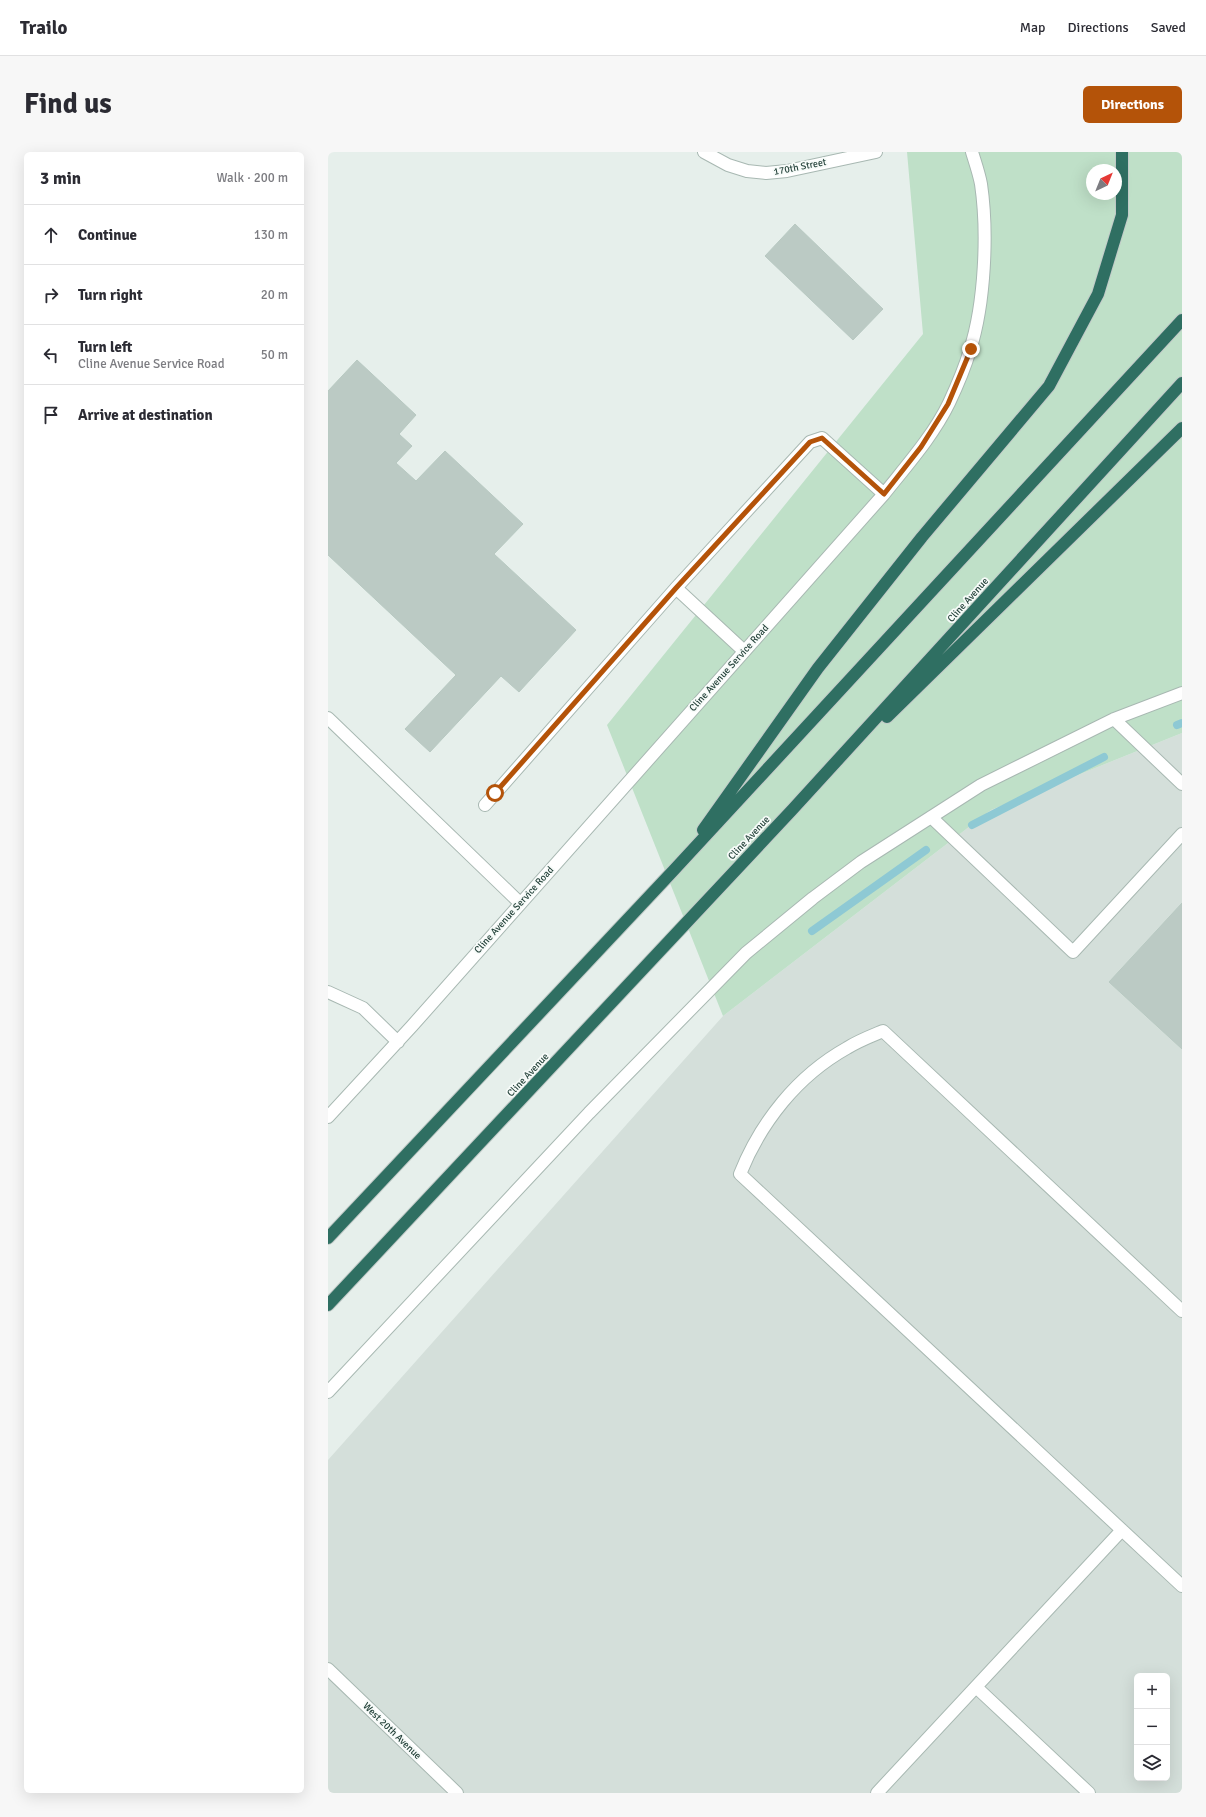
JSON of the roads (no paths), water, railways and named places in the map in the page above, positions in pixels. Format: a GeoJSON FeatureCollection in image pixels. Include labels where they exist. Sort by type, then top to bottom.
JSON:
{"type":"FeatureCollection","features":[{"type":"Feature","properties":{"kind":"highway"},"geometry":{"type":"LineString","coordinates":[[673,871],[818,668],[922,537],[1049,386],[1098,294],[1122,214],[1122,152]]}},
{"type":"Feature","properties":{"kind":"highway"},"geometry":{"type":"LineString","coordinates":[[328,1238],[673,871],[1182,320]]}},
{"type":"Feature","properties":{"kind":"highway","name":"Cline Avenue"},"geometry":{"type":"LineString","coordinates":[[328,1305],[792,810],[1182,383]]}},
{"type":"Feature","properties":{"kind":"highway"},"geometry":{"type":"LineString","coordinates":[[792,810],[1182,428]]}},
{"type":"Feature","properties":{"kind":"street","name":"170th Street"},"geometry":{"type":"LineString","coordinates":[[704,152],[728,165],[747,171],[766,173],[787,171],[876,152]]}},
{"type":"Feature","properties":{"kind":"street","name":"Cline Avenue Service Road"},"geometry":{"type":"LineString","coordinates":[[328,1117],[398,1042],[884,494],[921,447],[948,404],[971,349],[980,300],[984,263],[984,223],[981,183],[972,152]]}},
{"type":"Feature","properties":{"kind":"street"},"geometry":{"type":"LineString","coordinates":[[485,805],[676,588],[810,442],[822,438],[884,494]]}},
{"type":"Feature","properties":{"kind":"street"},"geometry":{"type":"LineString","coordinates":[[676,588],[744,651]]}},
{"type":"Feature","properties":{"kind":"street"},"geometry":{"type":"LineString","coordinates":[[328,1392],[590,1113],[746,953],[813,898],[855,866],[981,785],[1114,719],[1182,693]]}},
{"type":"Feature","properties":{"kind":"street"},"geometry":{"type":"LineString","coordinates":[[328,718],[520,904]]}},
{"type":"Feature","properties":{"kind":"street"},"geometry":{"type":"LineString","coordinates":[[1114,719],[1182,784]]}},
{"type":"Feature","properties":{"kind":"street"},"geometry":{"type":"LineString","coordinates":[[931,817],[1072,952],[1182,834]]}},
{"type":"Feature","properties":{"kind":"street"},"geometry":{"type":"LineString","coordinates":[[328,992],[364,1008],[398,1042]]}},
{"type":"Feature","properties":{"kind":"street"},"geometry":{"type":"LineString","coordinates":[[1182,1311],[883,1031],[846,1048],[814,1071],[789,1093],[757,1137],[740,1174],[1182,1586]]}},
{"type":"Feature","properties":{"kind":"street"},"geometry":{"type":"LineString","coordinates":[[877,1793],[1122,1530]]}},
{"type":"Feature","properties":{"kind":"street","name":"West 20th Avenue"},"geometry":{"type":"LineString","coordinates":[[328,1669],[456,1793]]}},
{"type":"Feature","properties":{"kind":"street"},"geometry":{"type":"LineString","coordinates":[[976,1688],[1089,1793]]}},
{"type":"Feature","properties":{"kind":"waterway"},"geometry":{"type":"LineString","coordinates":[[1177,725],[1182,723]]}},
{"type":"Feature","properties":{"kind":"waterway"},"geometry":{"type":"LineString","coordinates":[[972,825],[1104,757]]}},
{"type":"Feature","properties":{"kind":"waterway"},"geometry":{"type":"LineString","coordinates":[[812,931],[926,850]]}}]}
